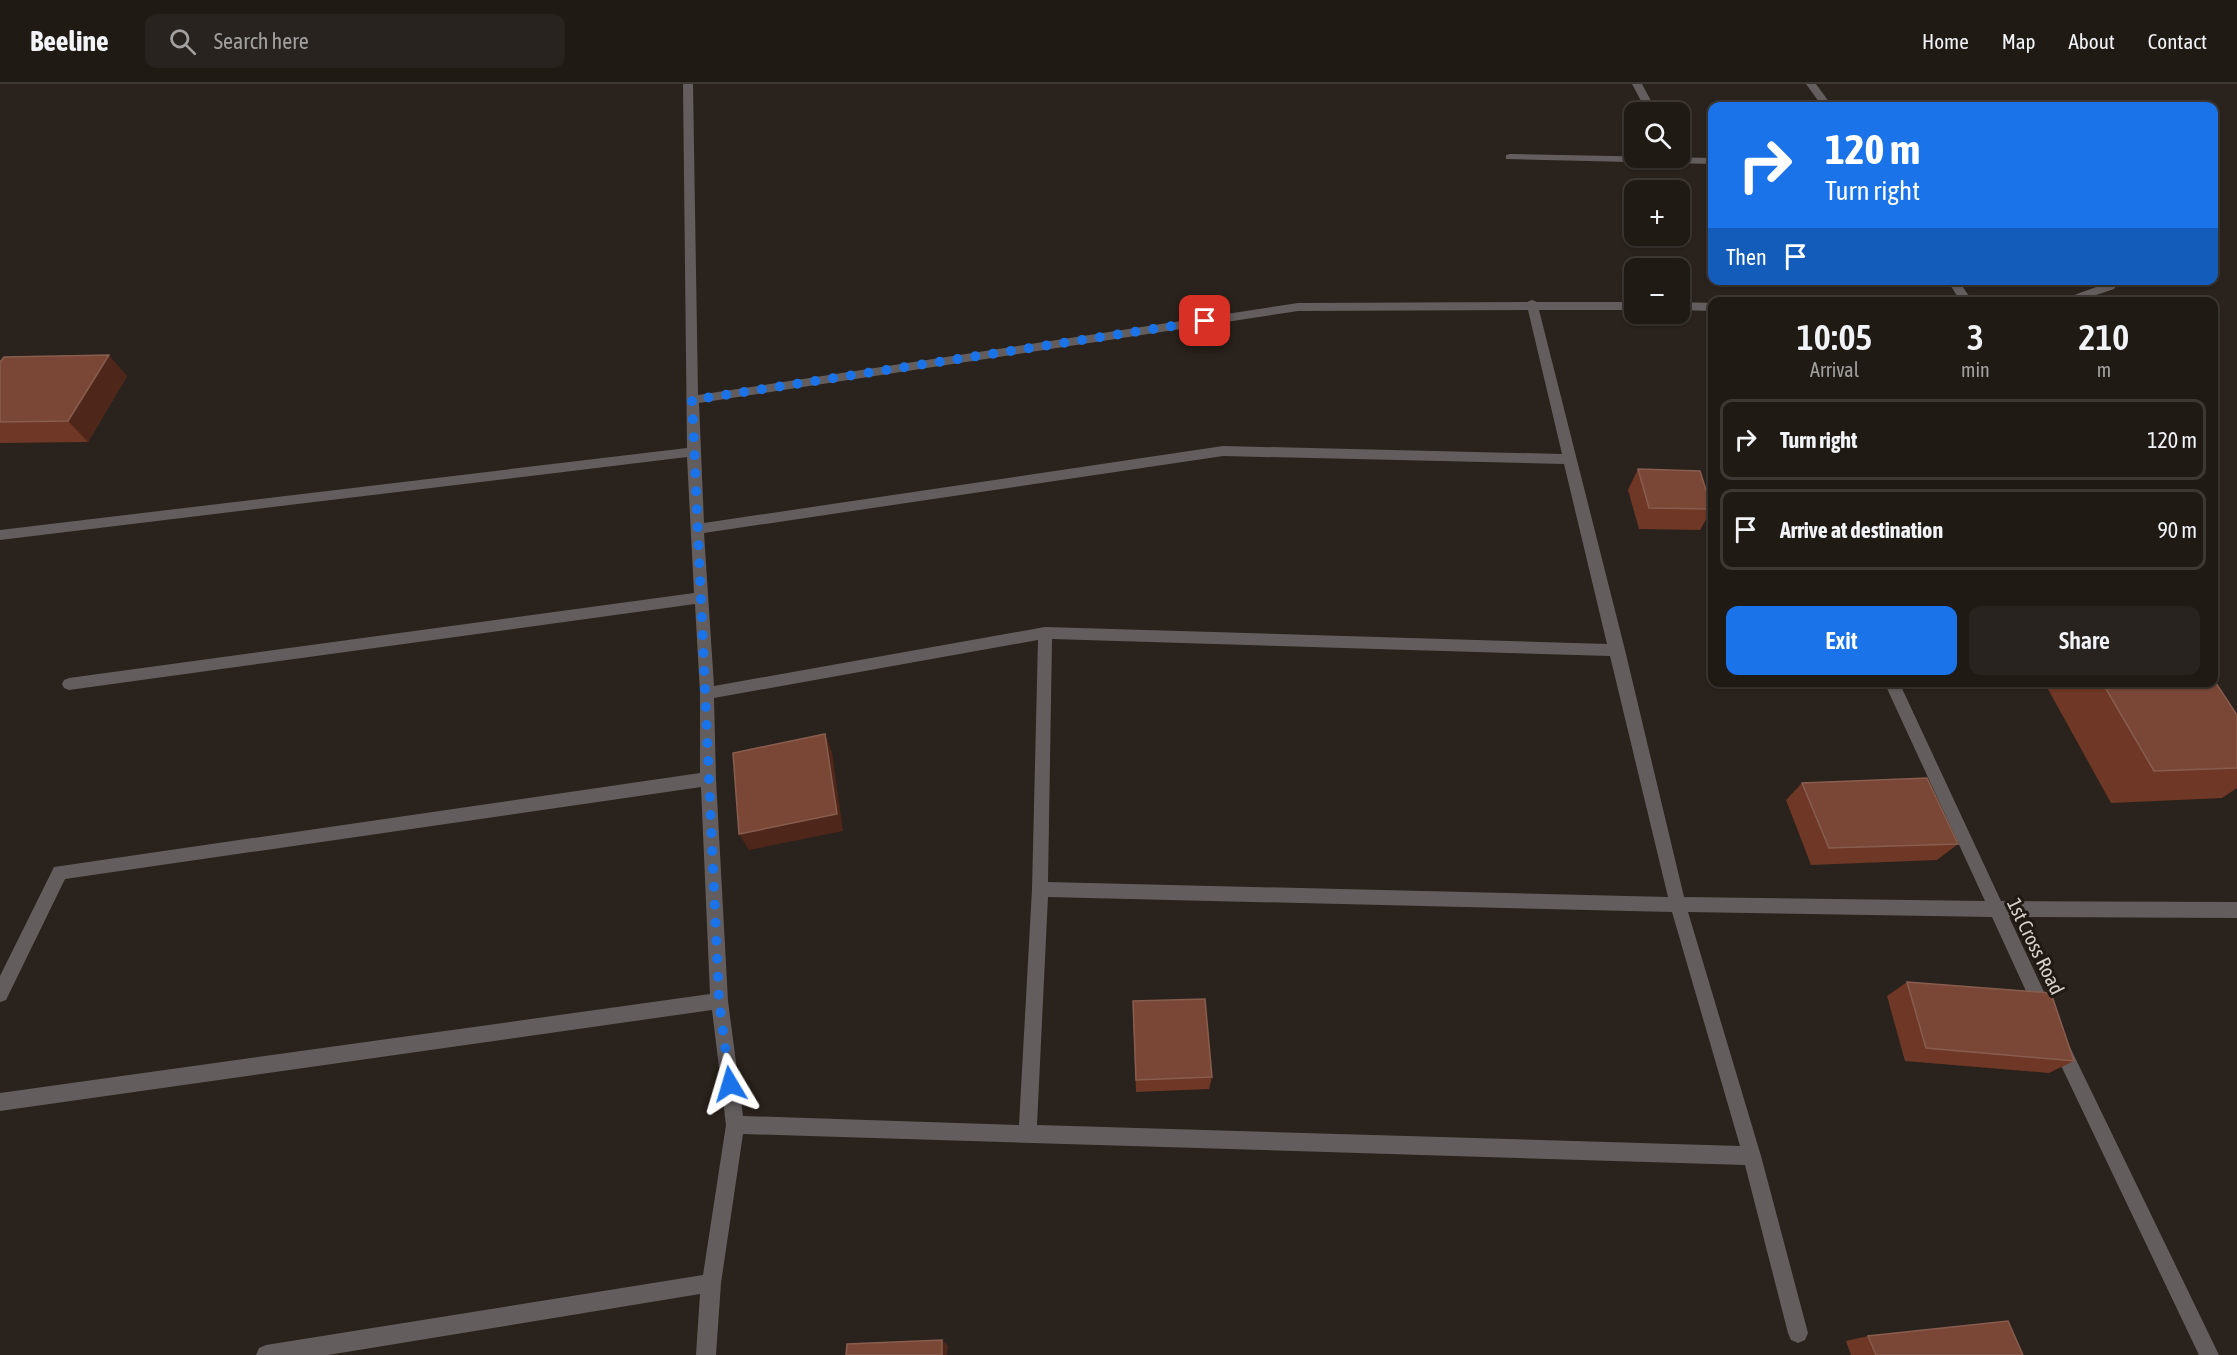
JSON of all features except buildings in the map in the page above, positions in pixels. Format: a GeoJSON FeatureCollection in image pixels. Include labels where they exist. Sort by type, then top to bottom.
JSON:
{"type":"FeatureCollection","features":[{"type":"Feature","properties":{"kind":"street"},"geometry":{"type":"LineString","coordinates":[[688,84],[693,452],[707,693],[708,778],[719,1001],[735,1125],[711,1283],[706,1355]]}},
{"type":"Feature","properties":{"kind":"street"},"geometry":{"type":"LineString","coordinates":[[1637,84],[1647,102]]}},
{"type":"Feature","properties":{"kind":"street"},"geometry":{"type":"LineString","coordinates":[[1811,84],[1824,102]]}},
{"type":"Feature","properties":{"kind":"street"},"geometry":{"type":"LineString","coordinates":[[1510,157],[1624,158]]}},
{"type":"Feature","properties":{"kind":"street"},"geometry":{"type":"LineString","coordinates":[[1690,160],[1708,161]]}},
{"type":"Feature","properties":{"kind":"street"},"geometry":{"type":"LineString","coordinates":[[2076,297],[2110,286]]}},
{"type":"Feature","properties":{"kind":"street"},"geometry":{"type":"LineString","coordinates":[[692,400],[1298,307],[1532,304],[1624,306]]}},
{"type":"Feature","properties":{"kind":"street"},"geometry":{"type":"LineString","coordinates":[[1532,304],[1618,650],[1678,905],[1752,1156],[1798,1333]]}},
{"type":"Feature","properties":{"kind":"street"},"geometry":{"type":"LineString","coordinates":[[1690,306],[1708,307]]}},
{"type":"Feature","properties":{"kind":"street"},"geometry":{"type":"LineString","coordinates":[[699,529],[1223,451],[1569,459]]}},
{"type":"Feature","properties":{"kind":"street"},"geometry":{"type":"LineString","coordinates":[[0,535],[693,452]]}},
{"type":"Feature","properties":{"kind":"street"},"geometry":{"type":"LineString","coordinates":[[69,684],[700,598]]}},
{"type":"Feature","properties":{"kind":"street"},"geometry":{"type":"LineString","coordinates":[[707,693],[1045,633],[1618,650]]}},
{"type":"Feature","properties":{"kind":"street"},"geometry":{"type":"LineString","coordinates":[[1029,1134],[1040,889],[1045,633]]}},
{"type":"Feature","properties":{"kind":"street","name":"1st Cross Road"},"geometry":{"type":"LineString","coordinates":[[1893,687],[1996,911],[2209,1355]]}},
{"type":"Feature","properties":{"kind":"street"},"geometry":{"type":"LineString","coordinates":[[0,994],[60,872],[708,778]]}},
{"type":"Feature","properties":{"kind":"street"},"geometry":{"type":"LineString","coordinates":[[1040,889],[1996,911],[2237,910]]}},
{"type":"Feature","properties":{"kind":"street"},"geometry":{"type":"LineString","coordinates":[[0,1102],[719,1001]]}},
{"type":"Feature","properties":{"kind":"street"},"geometry":{"type":"LineString","coordinates":[[735,1125],[1752,1156]]}},
{"type":"Feature","properties":{"kind":"street"},"geometry":{"type":"LineString","coordinates":[[266,1355],[711,1283]]}},
{"type":"Feature","properties":{"kind":"route"},"geometry":{"type":"LineString","coordinates":[[730,1084],[719,1001],[708,778],[707,693],[700,598],[692,400],[1205,321]]}}]}
